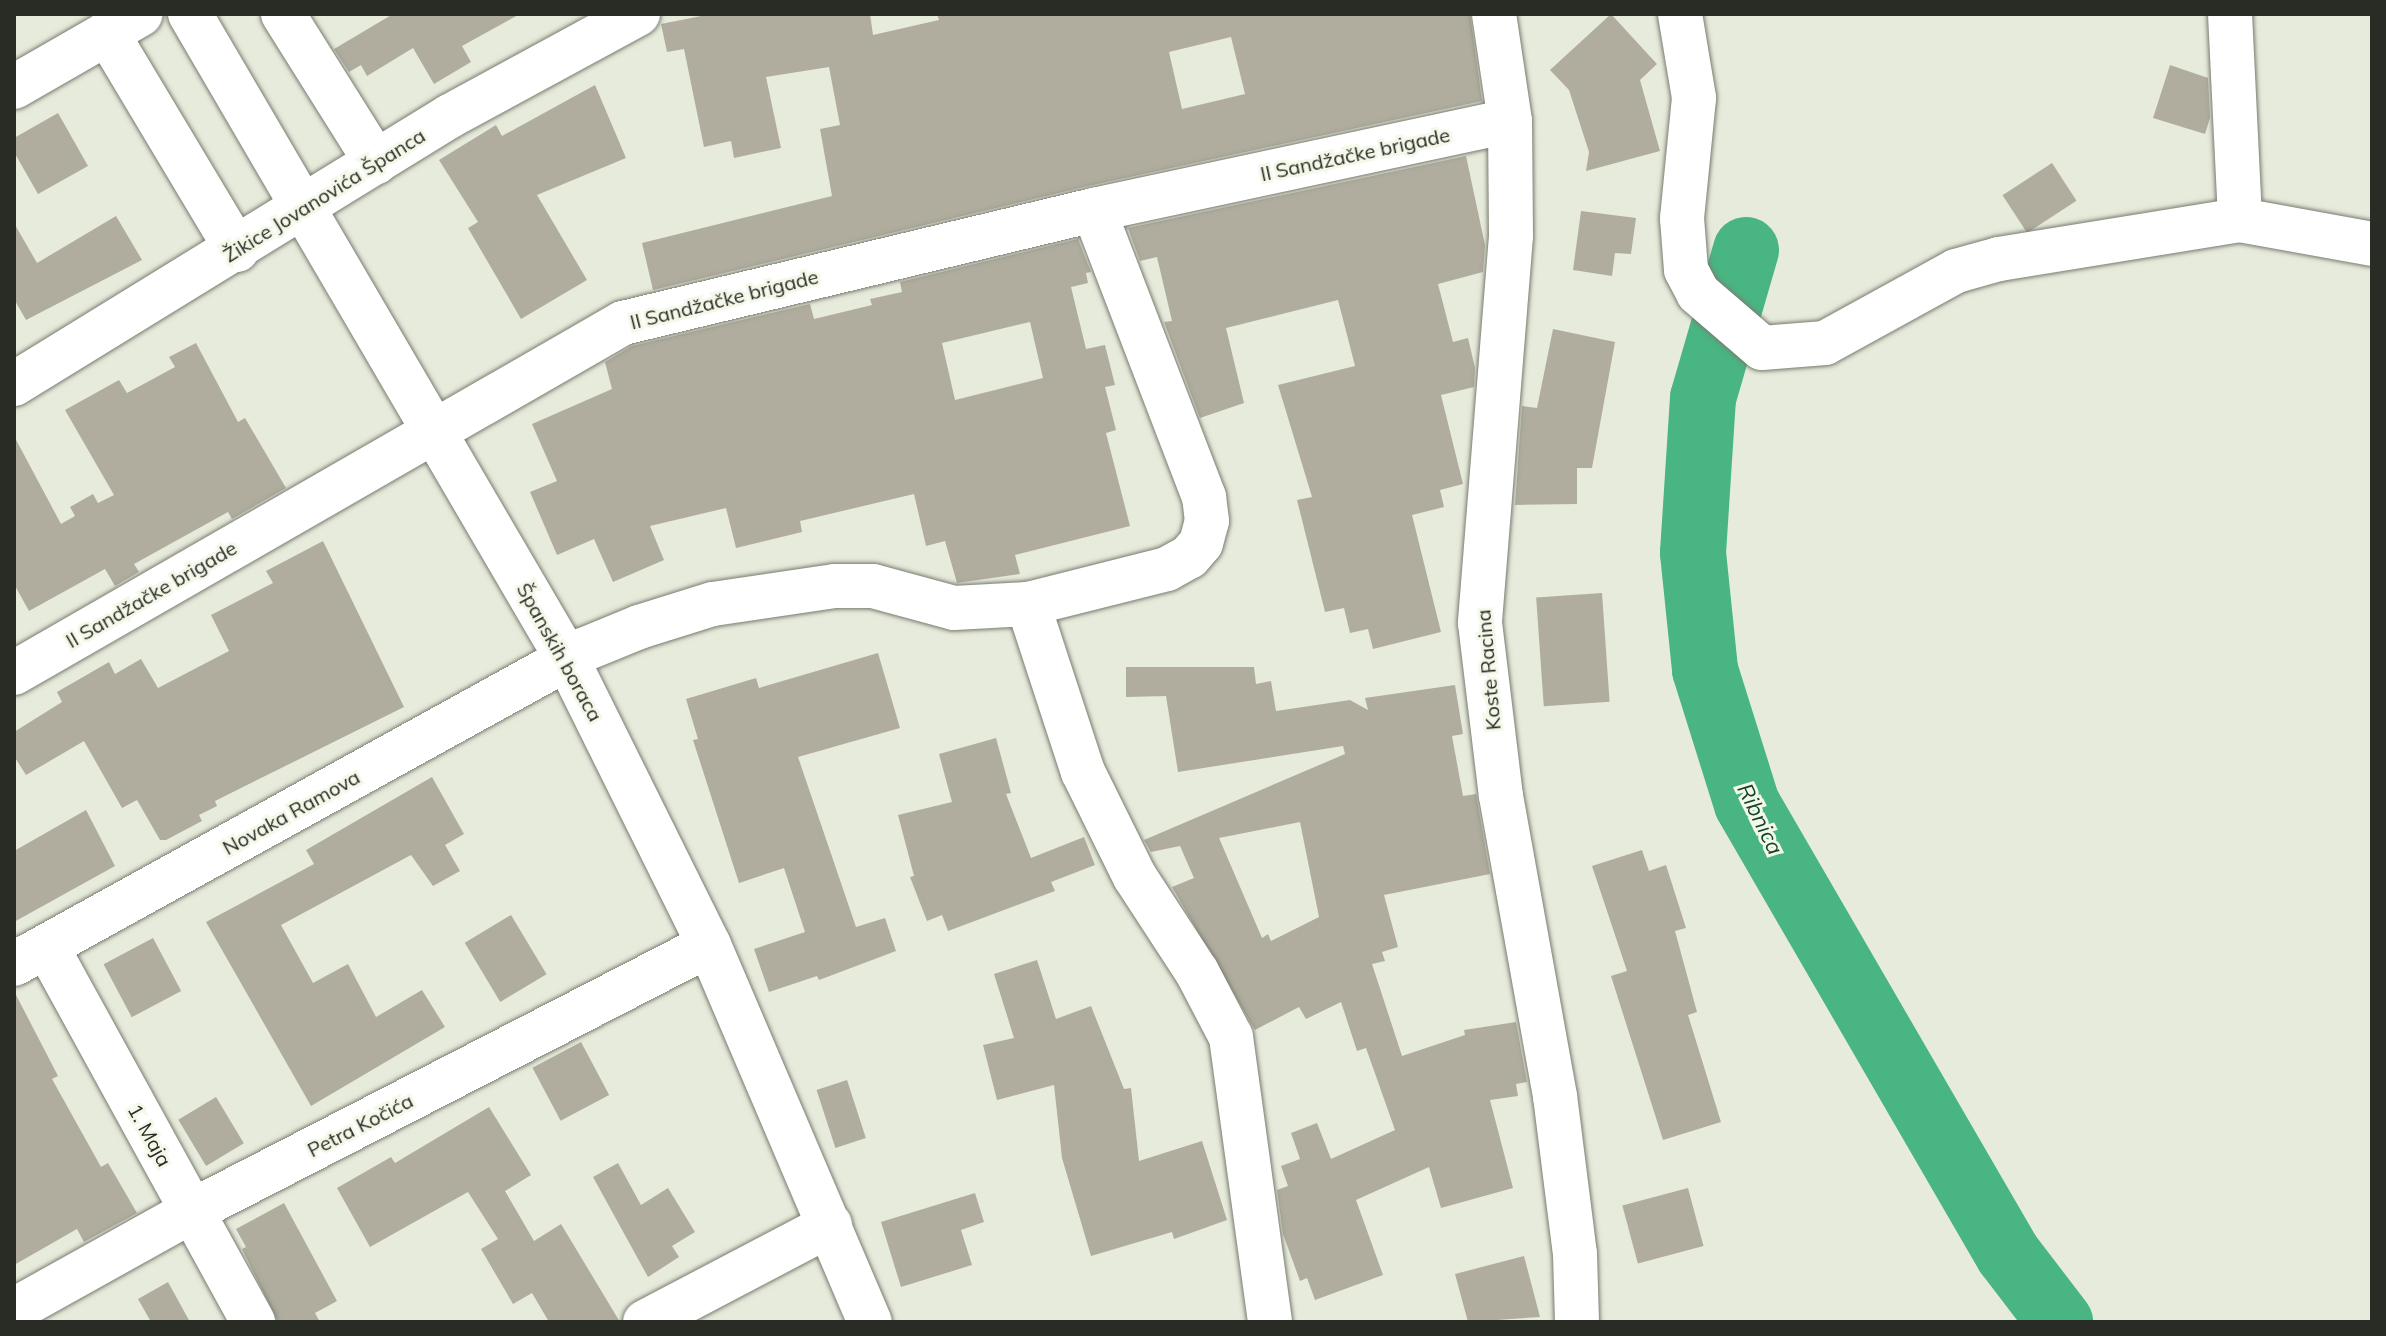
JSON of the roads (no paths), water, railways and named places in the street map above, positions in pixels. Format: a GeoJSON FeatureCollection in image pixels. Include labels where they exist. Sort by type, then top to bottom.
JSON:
{"type":"FeatureCollection","features":[{"type":"Feature","properties":{"kind":"street","name":"Španskih boraca"},"geometry":{"type":"LineString","coordinates":[[190,14],[567,659],[709,945],[870,1322]]}},
{"type":"Feature","properties":{"kind":"street"},"geometry":{"type":"LineString","coordinates":[[283,14],[376,162]]}},
{"type":"Feature","properties":{"kind":"street","name":"Žikice Jovanovića Španca"},"geometry":{"type":"LineString","coordinates":[[14,384],[376,162],[638,14]]}},
{"type":"Feature","properties":{"kind":"street","name":"Koste Racina"},"geometry":{"type":"LineString","coordinates":[[1494,14],[1510,121],[1511,236],[1480,623],[1501,796],[1555,1096],[1575,1254],[1577,1322]]}},
{"type":"Feature","properties":{"kind":"street"},"geometry":{"type":"LineString","coordinates":[[1680,14],[1694,98],[1682,243],[1686,270],[1698,293],[1762,348],[1825,343],[1956,271],[1999,259],[2240,220],[2372,244]]}},
{"type":"Feature","properties":{"kind":"street"},"geometry":{"type":"LineString","coordinates":[[2230,14],[2240,220]]}},
{"type":"Feature","properties":{"kind":"street"},"geometry":{"type":"LineString","coordinates":[[14,87],[124,24],[237,250]]}},
{"type":"Feature","properties":{"kind":"street","name":"II Sandžačke brigade"},"geometry":{"type":"LineString","coordinates":[[14,673],[623,323],[1094,210],[1510,121]]}},
{"type":"Feature","properties":{"kind":"street","name":"Novaka Ramova"},"geometry":{"type":"LineString","coordinates":[[30,956],[567,659],[672,616],[803,588],[873,586],[954,608],[1028,604],[1167,569],[1201,543],[1207,521],[1204,497],[1094,210]]}},
{"type":"Feature","properties":{"kind":"street"},"geometry":{"type":"LineString","coordinates":[[1028,604],[1083,772],[1135,877],[1197,972],[1231,1037],[1270,1322]]}},
{"type":"Feature","properties":{"kind":"street","name":"Petra Kočića"},"geometry":{"type":"LineString","coordinates":[[14,1310],[192,1211],[709,945]]}},
{"type":"Feature","properties":{"kind":"street","name":"1. Maja"},"geometry":{"type":"LineString","coordinates":[[30,956],[192,1211],[253,1322]]}},
{"type":"Feature","properties":{"kind":"street"},"geometry":{"type":"LineString","coordinates":[[645,1322],[830,1225]]}},
{"type":"Feature","properties":{"kind":"waterway","name":"Ribnica"},"geometry":{"type":"LineString","coordinates":[[1746,250],[1703,398],[1693,553],[1705,670],[1747,804],[2008,1254],[2060,1322]]}}]}
